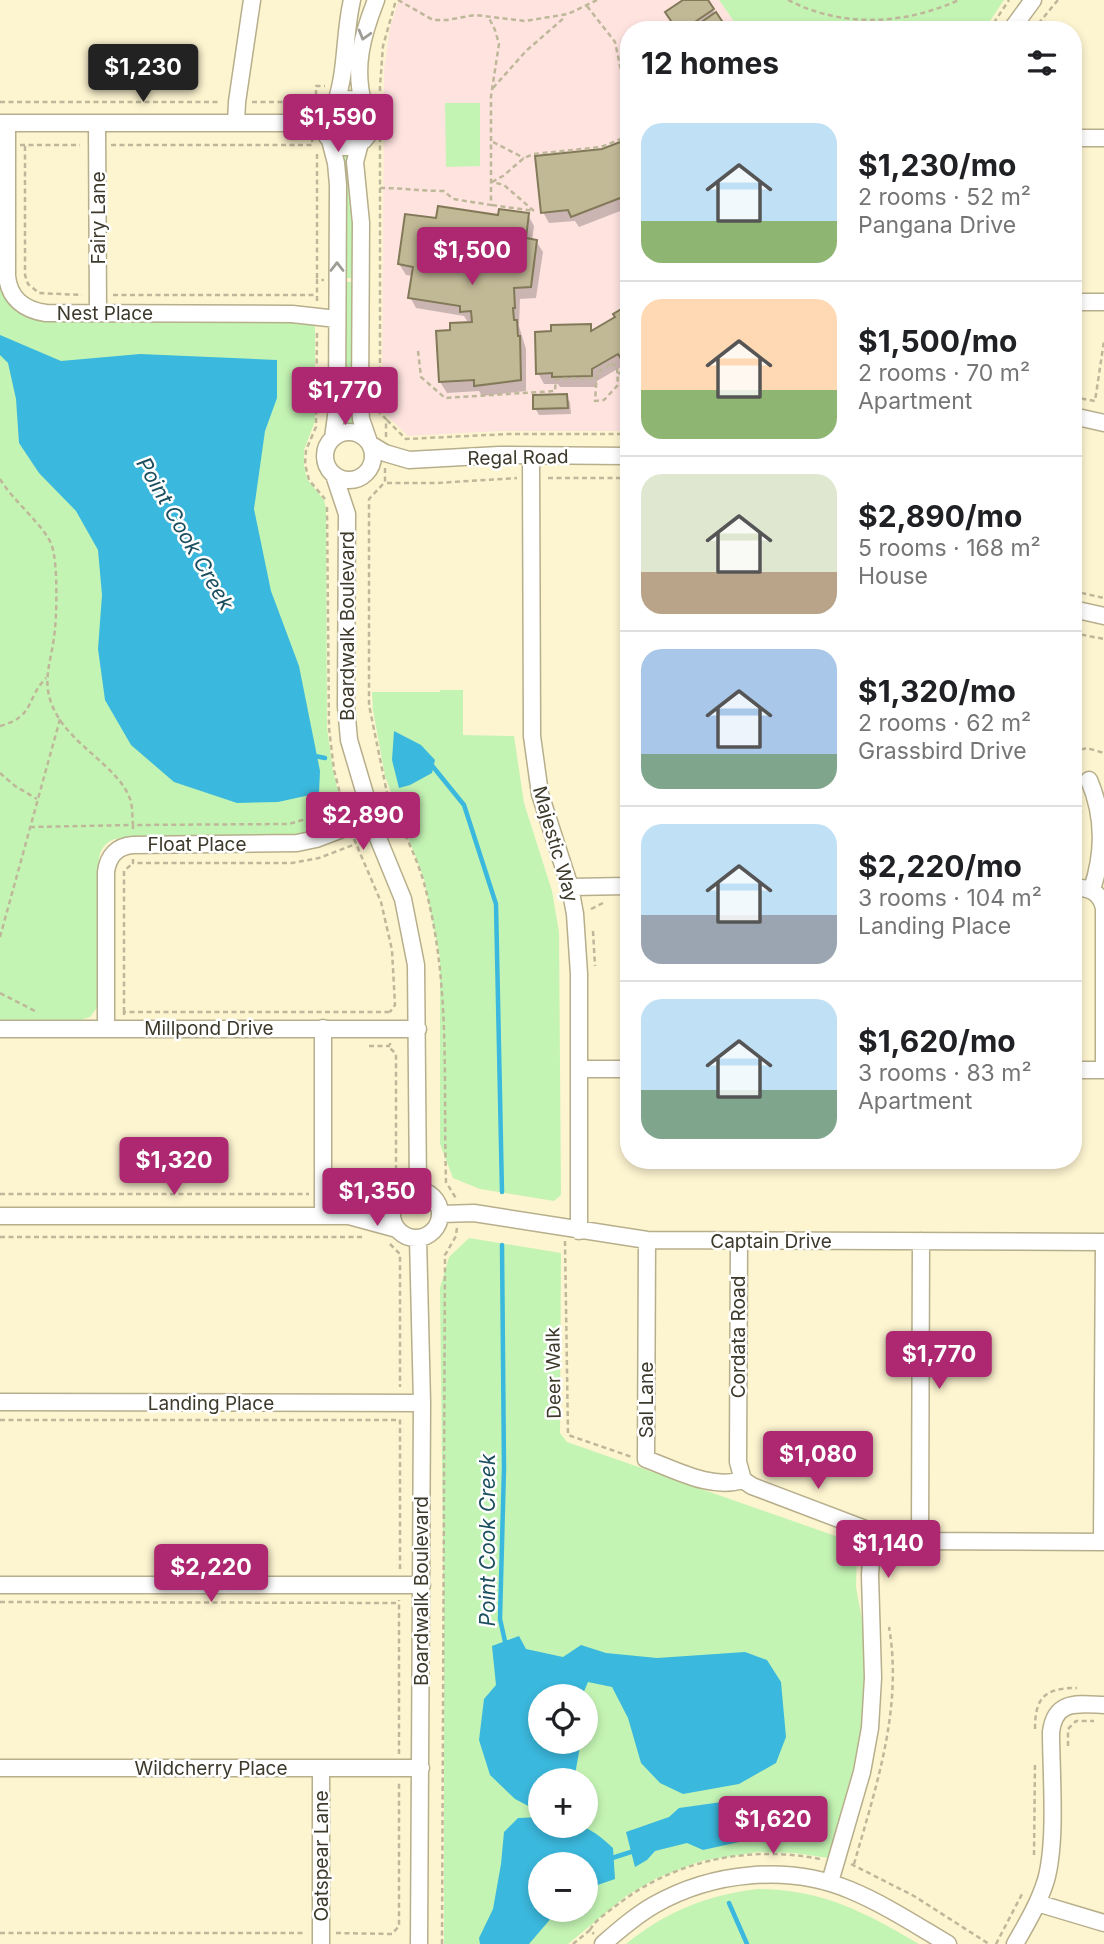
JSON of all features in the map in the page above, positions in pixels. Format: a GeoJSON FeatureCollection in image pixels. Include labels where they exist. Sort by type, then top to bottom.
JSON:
{"type":"FeatureCollection","features":[{"type":"Feature","properties":{"kind":"street"},"geometry":{"type":"LineString","coordinates":[[236,123],[252,0]]}},
{"type":"Feature","properties":{"kind":"street"},"geometry":{"type":"LineString","coordinates":[[312,131],[344,76],[346,31],[352,0]]}},
{"type":"Feature","properties":{"kind":"street"},"geometry":{"type":"LineString","coordinates":[[376,0],[359,53],[359,86],[371,125],[360,143],[355,162],[360,223],[360,403],[362,419],[369,443],[373,458],[366,473],[350,480],[334,475],[326,464],[325,457],[328,443],[348,432],[363,436],[369,443],[385,460]]}},
{"type":"Feature","properties":{"kind":"street"},"geometry":{"type":"LineString","coordinates":[[1018,21],[1033,0]]}},
{"type":"Feature","properties":{"kind":"street"},"geometry":{"type":"LineString","coordinates":[[327,103],[351,100],[364,106]]}},
{"type":"Feature","properties":{"kind":"street"},"geometry":{"type":"LineString","coordinates":[[327,103],[323,124],[336,163],[338,185],[337,409],[333,438]]}},
{"type":"Feature","properties":{"kind":"street"},"geometry":{"type":"LineString","coordinates":[[3,123],[285,123],[312,131],[345,147],[360,143]]}},
{"type":"Feature","properties":{"kind":"street","name":"Nest Place"},"geometry":{"type":"LineString","coordinates":[[3,123],[7,145],[6,267],[10,290],[19,303],[37,312],[337,314]]}},
{"type":"Feature","properties":{"kind":"street","name":"Fairy Lane"},"geometry":{"type":"LineString","coordinates":[[97,123],[98,313]]}},
{"type":"Feature","properties":{"kind":"street"},"geometry":{"type":"LineString","coordinates":[[1082,138],[1104,138]]}},
{"type":"Feature","properties":{"kind":"street"},"geometry":{"type":"LineString","coordinates":[[1082,302],[1104,302]]}},
{"type":"Feature","properties":{"kind":"street"},"geometry":{"type":"LineString","coordinates":[[1082,418],[1104,423]]}},
{"type":"Feature","properties":{"kind":"street","name":"Majestic Way"},"geometry":{"type":"LineString","coordinates":[[531,456],[532,744],[540,794],[570,887],[578,944],[579,1069],[572,1230]]}},
{"type":"Feature","properties":{"kind":"street","name":"Regal Road"},"geometry":{"type":"LineString","coordinates":[[366,473],[385,460],[620,456]]}},
{"type":"Feature","properties":{"kind":"street","name":"Boardwalk Boulevard"},"geometry":{"type":"LineString","coordinates":[[346,514],[366,473]]}},
{"type":"Feature","properties":{"kind":"street","name":"Boardwalk Boulevard"},"geometry":{"type":"LineString","coordinates":[[334,475],[346,514],[345,706],[349,740],[365,801],[403,899],[416,965],[418,1190]]}},
{"type":"Feature","properties":{"kind":"street"},"geometry":{"type":"LineString","coordinates":[[1082,611],[1104,616]]}},
{"type":"Feature","properties":{"kind":"street"},"geometry":{"type":"LineString","coordinates":[[1089,780],[1104,820],[1103,864],[1092,889]]}},
{"type":"Feature","properties":{"kind":"street","name":"Float Place"},"geometry":{"type":"LineString","coordinates":[[106,1020],[106,872],[109,859],[118,849],[133,845],[297,843],[371,818]]}},
{"type":"Feature","properties":{"kind":"street"},"geometry":{"type":"LineString","coordinates":[[570,887],[620,886]]}},
{"type":"Feature","properties":{"kind":"street"},"geometry":{"type":"LineString","coordinates":[[1082,888],[1092,889],[1100,897],[1104,908],[1104,1070],[1082,1070]]}},
{"type":"Feature","properties":{"kind":"street","name":"Millpond Drive"},"geometry":{"type":"LineString","coordinates":[[0,1029],[106,1020],[418,1029]]}},
{"type":"Feature","properties":{"kind":"street"},"geometry":{"type":"LineString","coordinates":[[323,1028],[323,1216]]}},
{"type":"Feature","properties":{"kind":"street"},"geometry":{"type":"LineString","coordinates":[[579,1069],[620,1069]]}},
{"type":"Feature","properties":{"kind":"street"},"geometry":{"type":"LineString","coordinates":[[349,1216],[394,1203],[404,1193],[418,1190],[434,1198],[441,1214],[440,1221],[432,1233],[418,1238],[403,1235],[392,1217],[394,1203]]}},
{"type":"Feature","properties":{"kind":"street","name":"Captain Drive"},"geometry":{"type":"LineString","coordinates":[[441,1214],[474,1213],[647,1240],[1104,1242]]}},
{"type":"Feature","properties":{"kind":"street"},"geometry":{"type":"LineString","coordinates":[[0,1216],[349,1216],[397,1229]]}},
{"type":"Feature","properties":{"kind":"street","name":"Boardwalk Boulevard"},"geometry":{"type":"LineString","coordinates":[[418,1238],[422,1403],[419,1944]]}},
{"type":"Feature","properties":{"kind":"street","name":"Sal Lane"},"geometry":{"type":"LineString","coordinates":[[647,1240],[646,1459],[710,1482],[723,1484],[743,1480]]}},
{"type":"Feature","properties":{"kind":"street","name":"Cordata Road"},"geometry":{"type":"LineString","coordinates":[[738,1241],[738,1462],[743,1480]]}},
{"type":"Feature","properties":{"kind":"street"},"geometry":{"type":"LineString","coordinates":[[920,1541],[921,1241]]}},
{"type":"Feature","properties":{"kind":"street"},"geometry":{"type":"LineString","coordinates":[[743,1480],[752,1486],[873,1532],[920,1541],[1103,1542],[1104,1242]]}},
{"type":"Feature","properties":{"kind":"street","name":"Landing Place"},"geometry":{"type":"LineString","coordinates":[[0,1402],[422,1403]]}},
{"type":"Feature","properties":{"kind":"street"},"geometry":{"type":"LineString","coordinates":[[830,1882],[859,1783],[870,1728],[873,1678],[870,1575],[873,1532]]}},
{"type":"Feature","properties":{"kind":"street"},"geometry":{"type":"LineString","coordinates":[[0,1585],[422,1585]]}},
{"type":"Feature","properties":{"kind":"street"},"geometry":{"type":"LineString","coordinates":[[1015,1944],[1037,1903],[1050,1858],[1051,1731],[1054,1717],[1060,1709],[1072,1705],[1104,1704]]}},
{"type":"Feature","properties":{"kind":"street","name":"Wildcherry Place"},"geometry":{"type":"LineString","coordinates":[[0,1768],[421,1768]]}},
{"type":"Feature","properties":{"kind":"street","name":"Oatspear Lane"},"geometry":{"type":"LineString","coordinates":[[321,1768],[321,1939]]}},
{"type":"Feature","properties":{"kind":"street"},"geometry":{"type":"LineString","coordinates":[[603,1944],[652,1906],[669,1897],[709,1882],[765,1875],[830,1882],[868,1898],[948,1944]]}},
{"type":"Feature","properties":{"kind":"street"},"geometry":{"type":"LineString","coordinates":[[1037,1903],[1104,1923]]}},
{"type":"Feature","properties":{"kind":"path"},"geometry":{"type":"LineString","coordinates":[[568,15],[533,21],[475,15],[433,20],[397,0],[387,27],[381,57],[380,413],[406,439],[508,434],[620,434]]}},
{"type":"Feature","properties":{"kind":"path"},"geometry":{"type":"LineString","coordinates":[[492,90],[533,44],[568,15],[597,0]]}},
{"type":"Feature","properties":{"kind":"path"},"geometry":{"type":"LineString","coordinates":[[788,0],[811,12],[877,21],[934,10],[959,0]]}},
{"type":"Feature","properties":{"kind":"path"},"geometry":{"type":"LineString","coordinates":[[995,21],[1009,0]]}},
{"type":"Feature","properties":{"kind":"path"},"geometry":{"type":"LineString","coordinates":[[1040,21],[1058,0]]}},
{"type":"Feature","properties":{"kind":"path"},"geometry":{"type":"LineString","coordinates":[[586,6],[615,42],[620,66]]}},
{"type":"Feature","properties":{"kind":"path"},"geometry":{"type":"LineString","coordinates":[[489,18],[499,44],[492,90],[491,205]]}},
{"type":"Feature","properties":{"kind":"path"},"geometry":{"type":"LineString","coordinates":[[0,102],[300,102]]}},
{"type":"Feature","properties":{"kind":"path"},"geometry":{"type":"LineString","coordinates":[[317,280],[317,150],[312,131],[312,102],[327,103]]}},
{"type":"Feature","properties":{"kind":"path"},"geometry":{"type":"LineString","coordinates":[[7,145],[98,145],[312,131]]}},
{"type":"Feature","properties":{"kind":"path"},"geometry":{"type":"LineString","coordinates":[[492,183],[524,158],[534,154],[601,147],[620,139]]}},
{"type":"Feature","properties":{"kind":"path"},"geometry":{"type":"LineString","coordinates":[[492,141],[524,158]]}},
{"type":"Feature","properties":{"kind":"path"},"geometry":{"type":"LineString","coordinates":[[25,145],[25,275],[28,284],[38,293],[317,295]]}},
{"type":"Feature","properties":{"kind":"path"},"geometry":{"type":"LineString","coordinates":[[380,188],[443,191],[453,199],[534,211],[504,185],[492,183]]}},
{"type":"Feature","properties":{"kind":"path"},"geometry":{"type":"LineString","coordinates":[[1082,399],[1095,401],[1104,341]]}},
{"type":"Feature","properties":{"kind":"path"},"geometry":{"type":"LineString","coordinates":[[418,351],[421,377],[445,398],[555,391],[556,379],[596,379]]}},
{"type":"Feature","properties":{"kind":"path"},"geometry":{"type":"LineString","coordinates":[[611,364],[617,366],[618,374],[618,385],[604,400],[595,401],[596,379],[600,369],[611,364]]}},
{"type":"Feature","properties":{"kind":"path"},"geometry":{"type":"LineString","coordinates":[[386,419],[385,482],[369,499],[368,692],[377,753],[387,793],[424,881],[440,966],[444,996],[446,1182],[456,1196],[459,1213],[456,1236],[445,1255],[442,1944]]}},
{"type":"Feature","properties":{"kind":"path"},"geometry":{"type":"LineString","coordinates":[[548,478],[620,478]]}},
{"type":"Feature","properties":{"kind":"path"},"geometry":{"type":"LineString","coordinates":[[0,479],[13,499],[44,533],[54,554],[55,626],[46,678],[52,705],[72,736],[127,792],[131,803],[132,825]]}},
{"type":"Feature","properties":{"kind":"path"},"geometry":{"type":"LineString","coordinates":[[1082,593],[1104,598]]}},
{"type":"Feature","properties":{"kind":"path"},"geometry":{"type":"LineString","coordinates":[[1082,635],[1104,639]]}},
{"type":"Feature","properties":{"kind":"path"},"geometry":{"type":"LineString","coordinates":[[0,726],[23,716],[46,678]]}},
{"type":"Feature","properties":{"kind":"path"},"geometry":{"type":"LineString","coordinates":[[0,937],[60,719]]}},
{"type":"Feature","properties":{"kind":"path"},"geometry":{"type":"LineString","coordinates":[[1082,749],[1087,748],[1104,753]]}},
{"type":"Feature","properties":{"kind":"path"},"geometry":{"type":"LineString","coordinates":[[0,773],[37,799]]}},
{"type":"Feature","properties":{"kind":"path"},"geometry":{"type":"LineString","coordinates":[[30,827],[289,824],[387,793]]}},
{"type":"Feature","properties":{"kind":"path"},"geometry":{"type":"LineString","coordinates":[[0,1194],[380,1193],[396,1176],[396,1054],[390,1048],[391,1009],[396,1005],[392,950],[381,902],[343,808]]}},
{"type":"Feature","properties":{"kind":"path"},"geometry":{"type":"LineString","coordinates":[[106,1020],[124,1012],[124,871],[132,863]]}},
{"type":"Feature","properties":{"kind":"path"},"geometry":{"type":"LineString","coordinates":[[591,909],[607,902]]}},
{"type":"Feature","properties":{"kind":"path"},"geometry":{"type":"LineString","coordinates":[[0,993],[16,999],[32,1011],[40,1012]]}},
{"type":"Feature","properties":{"kind":"path"},"geometry":{"type":"LineString","coordinates":[[0,1933],[321,1939],[392,1934],[399,1926],[400,1254],[384,1237],[378,1237],[377,1223]]}},
{"type":"Feature","properties":{"kind":"path","name":"Deer Walk"},"geometry":{"type":"LineString","coordinates":[[572,1230],[568,1435],[635,1458],[646,1459]]}},
{"type":"Feature","properties":{"kind":"path"},"geometry":{"type":"LineString","coordinates":[[0,1237],[365,1237]]}},
{"type":"Feature","properties":{"kind":"path"},"geometry":{"type":"LineString","coordinates":[[0,1420],[400,1420]]}},
{"type":"Feature","properties":{"kind":"path"},"geometry":{"type":"LineString","coordinates":[[0,1602],[400,1603]]}},
{"type":"Feature","properties":{"kind":"shaded area"},"geometry":{"type":"Polygon","coordinates":[[[399,0],[719,0],[734,21],[620,21],[620,431],[498,431],[408,436],[382,411],[384,70],[390,27],[399,0]]]}},
{"type":"Feature","properties":{"kind":"green space"},"geometry":{"type":"Polygon","coordinates":[[[719,0],[1004,0],[990,21],[734,21],[719,0]]]}},
{"type":"Feature","properties":{"kind":"green space"},"geometry":{"type":"Polygon","coordinates":[[[445,103],[480,103],[480,166],[446,167],[445,103]]]}},
{"type":"Feature","properties":{"kind":"green space"},"geometry":{"type":"Polygon","coordinates":[[[341,155],[350,155],[355,198],[354,278],[345,278],[341,155]]]}},
{"type":"Feature","properties":{"kind":"green space"},"geometry":{"type":"Polygon","coordinates":[[[0,277],[4,293],[12,305],[23,314],[38,319],[314,320],[315,325],[315,421],[304,450],[304,465],[307,479],[324,500],[326,508],[327,728],[345,821],[313,832],[281,838],[121,838],[106,844],[99,858],[99,1005],[90,1017],[80,1020],[0,1020],[0,277]]]}},
{"type":"Feature","properties":{"kind":"green space"},"geometry":{"type":"Polygon","coordinates":[[[345,282],[354,282],[357,425],[342,425],[345,282]]]}},
{"type":"Feature","properties":{"kind":"green space"},"geometry":{"type":"Polygon","coordinates":[[[463,690],[463,735],[514,736],[524,803],[552,891],[559,932],[561,1195],[554,1201],[480,1189],[453,1178],[440,1144],[440,958],[424,879],[385,776],[372,692],[463,690]]]}},
{"type":"Feature","properties":{"kind":"green space"},"geometry":{"type":"Polygon","coordinates":[[[469,1238],[561,1253],[560,1433],[567,1442],[850,1541],[857,1550],[856,1587],[865,1636],[867,1694],[859,1756],[829,1858],[758,1852],[701,1861],[657,1878],[626,1896],[598,1919],[598,1852],[528,1852],[528,1922],[595,1922],[568,1944],[444,1944],[440,1288],[449,1257],[469,1238]]]}},
{"type":"Feature","properties":{"kind":"green space"},"geometry":{"type":"Polygon","coordinates":[[[759,1889],[782,1890],[824,1898],[880,1922],[919,1944],[626,1944],[656,1923],[688,1906],[723,1895],[759,1889]]]}},
{"type":"Feature","properties":{"kind":"water"},"geometry":{"type":"Polygon","coordinates":[[[0,335],[61,361],[140,354],[277,360],[277,398],[265,431],[254,509],[271,591],[299,666],[320,771],[319,793],[278,802],[237,803],[174,782],[131,745],[105,700],[98,649],[102,595],[98,550],[76,511],[39,473],[19,443],[16,399],[8,363],[0,355],[0,335]]]}},
{"type":"Feature","properties":{"kind":"water"},"geometry":{"type":"Polygon","coordinates":[[[394,731],[421,745],[435,760],[432,773],[399,788],[392,760],[394,731]]]}},
{"type":"Feature","properties":{"kind":"water"},"geometry":{"type":"Polygon","coordinates":[[[519,1636],[526,1649],[563,1657],[581,1645],[606,1653],[657,1658],[745,1652],[767,1660],[781,1682],[786,1737],[776,1763],[739,1784],[683,1794],[660,1783],[641,1763],[628,1718],[612,1687],[588,1682],[528,1684],[528,1754],[579,1754],[576,1768],[528,1768],[528,1806],[515,1799],[490,1775],[479,1740],[484,1699],[496,1685],[492,1646],[519,1636]]]}},
{"type":"Feature","properties":{"kind":"water"},"geometry":{"type":"Polygon","coordinates":[[[743,1799],[753,1809],[753,1829],[739,1842],[703,1850],[687,1843],[655,1851],[635,1867],[626,1832],[669,1817],[679,1808],[743,1799]]]}},
{"type":"Feature","properties":{"kind":"water"},"geometry":{"type":"Polygon","coordinates":[[[518,1818],[528,1818],[528,1838],[598,1838],[598,1835],[613,1848],[615,1879],[598,1885],[598,1852],[528,1852],[528,1922],[548,1922],[529,1944],[480,1944],[479,1938],[493,1909],[504,1832],[518,1818]]]}},
{"type":"Feature","properties":{"kind":"building"},"geometry":{"type":"Polygon","coordinates":[[[683,0],[708,0],[714,9],[696,21],[671,21],[665,12],[683,0]]]}},
{"type":"Feature","properties":{"kind":"building"},"geometry":{"type":"Polygon","coordinates":[[[716,12],[722,21],[703,21],[716,12]]]}},
{"type":"Feature","properties":{"kind":"building"},"geometry":{"type":"Polygon","coordinates":[[[620,142],[620,198],[571,217],[568,210],[541,213],[535,156],[602,149],[620,142]]]}},
{"type":"Feature","properties":{"kind":"building"},"geometry":{"type":"Polygon","coordinates":[[[438,206],[498,215],[499,209],[529,213],[526,238],[537,240],[531,287],[514,288],[513,308],[520,336],[521,380],[474,386],[474,380],[439,382],[436,331],[450,330],[450,323],[472,322],[471,311],[460,312],[460,306],[408,298],[413,267],[398,264],[405,214],[436,218],[438,206]]]}},
{"type":"Feature","properties":{"kind":"building"},"geometry":{"type":"Polygon","coordinates":[[[620,310],[620,357],[618,354],[592,369],[592,376],[552,377],[552,373],[536,374],[535,332],[551,331],[551,325],[591,324],[591,331],[615,317],[613,314],[620,310]]]}},
{"type":"Feature","properties":{"kind":"building"},"geometry":{"type":"Polygon","coordinates":[[[567,394],[568,408],[533,409],[533,395],[567,394]]]}},
{"type":"Feature","properties":{"kind":"waterway","name":"Point Cook Creek"},"geometry":{"type":"LineString","coordinates":[[315,756],[325,758]]}},
{"type":"Feature","properties":{"kind":"waterway","name":"Point Cook Creek"},"geometry":{"type":"LineString","coordinates":[[430,763],[464,805],[496,904],[502,1192]]}},
{"type":"Feature","properties":{"kind":"waterway","name":"Point Cook Creek"},"geometry":{"type":"LineString","coordinates":[[502,1245],[504,1468],[500,1619],[506,1646]]}},
{"type":"Feature","properties":{"kind":"waterway","name":"Point Cook Creek"},"geometry":{"type":"LineString","coordinates":[[609,1859],[634,1851]]}},
{"type":"Feature","properties":{"kind":"waterway","name":"Point Cook Creek"},"geometry":{"type":"LineString","coordinates":[[729,1903],[747,1944]]}}]}
